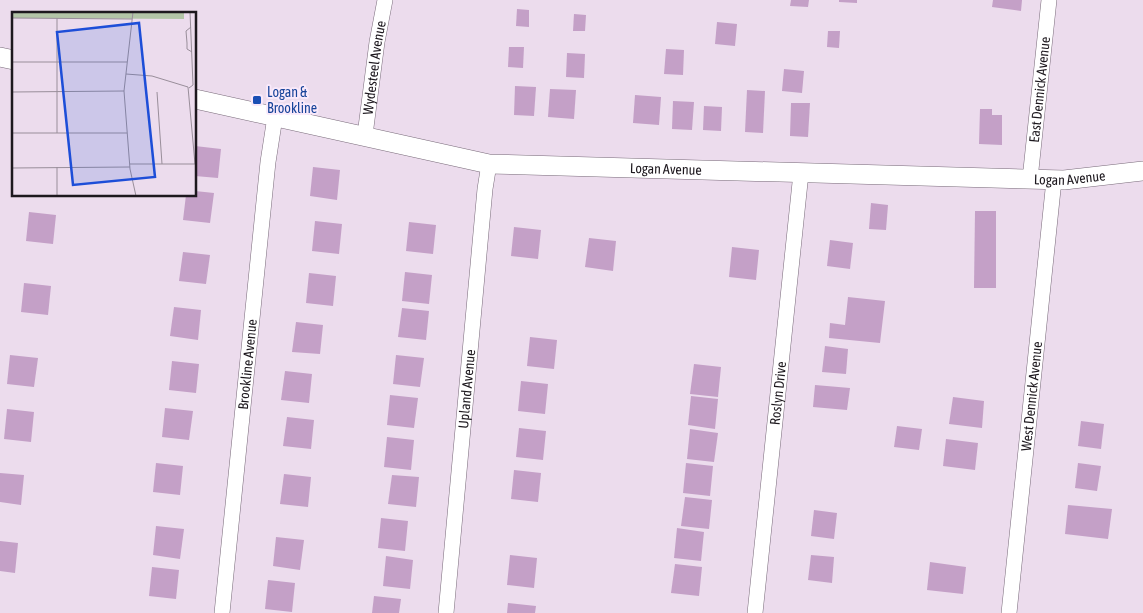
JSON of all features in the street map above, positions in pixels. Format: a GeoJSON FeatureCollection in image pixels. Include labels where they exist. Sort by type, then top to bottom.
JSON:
{"type":"FeatureCollection","features":[{"type":"Feature","properties":{"kind":"street","name":"Wydesteel Avenue"},"geometry":{"type":"LineString","coordinates":[[365,135],[377,42],[385,0]]}},
{"type":"Feature","properties":{"kind":"street","name":"East Dennick Avenue"},"geometry":{"type":"LineString","coordinates":[[1030,179],[1049,0]]}},
{"type":"Feature","properties":{"kind":"street","name":"Logan Avenue"},"geometry":{"type":"LineString","coordinates":[[196,99],[365,135],[489,164],[1054,180],[1143,171]]}},
{"type":"Feature","properties":{"kind":"street","name":"Brookline Avenue"},"geometry":{"type":"LineString","coordinates":[[222,613],[268,162],[275,116]]}},
{"type":"Feature","properties":{"kind":"street","name":"Upland Avenue"},"geometry":{"type":"LineString","coordinates":[[446,613],[485,189],[489,164]]}},
{"type":"Feature","properties":{"kind":"street","name":"Roslyn Drive"},"geometry":{"type":"LineString","coordinates":[[755,613],[801,173]]}},
{"type":"Feature","properties":{"kind":"street","name":"West Dennick Avenue"},"geometry":{"type":"LineString","coordinates":[[1008,613],[1054,180]]}},
{"type":"Feature","properties":{"kind":"building"},"geometry":{"type":"Polygon","coordinates":[[[791,0],[809,0],[808,7],[790,6],[791,0]]]}},
{"type":"Feature","properties":{"kind":"building"},"geometry":{"type":"Polygon","coordinates":[[[839,0],[857,0],[857,3],[839,2],[839,0]]]}},
{"type":"Feature","properties":{"kind":"building"},"geometry":{"type":"Polygon","coordinates":[[[993,0],[1022,0],[1021,11],[992,7],[993,0]]]}},
{"type":"Feature","properties":{"kind":"building"},"geometry":{"type":"Polygon","coordinates":[[[517,9],[529,10],[529,27],[516,26],[517,9]]]}},
{"type":"Feature","properties":{"kind":"building"},"geometry":{"type":"Polygon","coordinates":[[[574,14],[586,15],[585,31],[573,31],[574,14]]]}},
{"type":"Feature","properties":{"kind":"building"},"geometry":{"type":"Polygon","coordinates":[[[717,22],[737,24],[735,46],[715,44],[717,22]]]}},
{"type":"Feature","properties":{"kind":"building"},"geometry":{"type":"Polygon","coordinates":[[[828,31],[840,31],[839,48],[827,47],[828,31]]]}},
{"type":"Feature","properties":{"kind":"building"},"geometry":{"type":"Polygon","coordinates":[[[509,47],[524,47],[523,68],[508,67],[509,47]]]}},
{"type":"Feature","properties":{"kind":"building"},"geometry":{"type":"Polygon","coordinates":[[[666,49],[684,50],[683,75],[664,74],[666,49]]]}},
{"type":"Feature","properties":{"kind":"building"},"geometry":{"type":"Polygon","coordinates":[[[567,53],[585,54],[584,78],[566,77],[567,53]]]}},
{"type":"Feature","properties":{"kind":"building"},"geometry":{"type":"Polygon","coordinates":[[[784,69],[804,71],[802,93],[782,91],[784,69]]]}},
{"type":"Feature","properties":{"kind":"building"},"geometry":{"type":"Polygon","coordinates":[[[515,86],[536,87],[534,116],[514,115],[515,86]]]}},
{"type":"Feature","properties":{"kind":"building"},"geometry":{"type":"Polygon","coordinates":[[[550,89],[576,90],[574,119],[548,117],[550,89]]]}},
{"type":"Feature","properties":{"kind":"building"},"geometry":{"type":"Polygon","coordinates":[[[747,90],[765,91],[763,133],[745,132],[747,90]]]}},
{"type":"Feature","properties":{"kind":"building"},"geometry":{"type":"Polygon","coordinates":[[[635,95],[661,97],[659,125],[633,123],[635,95]]]}},
{"type":"Feature","properties":{"kind":"building"},"geometry":{"type":"Polygon","coordinates":[[[673,101],[694,102],[692,130],[672,129],[673,101]]]}},
{"type":"Feature","properties":{"kind":"building"},"geometry":{"type":"Polygon","coordinates":[[[791,103],[810,103],[808,137],[790,136],[791,103]]]}},
{"type":"Feature","properties":{"kind":"building"},"geometry":{"type":"Polygon","coordinates":[[[704,106],[722,107],[721,131],[703,130],[704,106]]]}},
{"type":"Feature","properties":{"kind":"building"},"geometry":{"type":"Polygon","coordinates":[[[980,109],[992,109],[992,115],[1002,115],[1002,145],[979,144],[980,109]]]}},
{"type":"Feature","properties":{"kind":"building"},"geometry":{"type":"Polygon","coordinates":[[[196,146],[221,149],[218,178],[196,176],[196,146]]]}},
{"type":"Feature","properties":{"kind":"building"},"geometry":{"type":"Polygon","coordinates":[[[313,167],[340,170],[337,200],[310,196],[313,167]]]}},
{"type":"Feature","properties":{"kind":"building"},"geometry":{"type":"Polygon","coordinates":[[[196,191],[214,193],[210,223],[183,220],[186,196],[196,196],[196,191]]]}},
{"type":"Feature","properties":{"kind":"building"},"geometry":{"type":"Polygon","coordinates":[[[871,203],[888,205],[886,230],[869,229],[871,203]]]}},
{"type":"Feature","properties":{"kind":"building"},"geometry":{"type":"Polygon","coordinates":[[[975,211],[996,211],[996,288],[974,288],[975,211]]]}},
{"type":"Feature","properties":{"kind":"building"},"geometry":{"type":"Polygon","coordinates":[[[29,212],[56,215],[53,244],[26,241],[29,212]]]}},
{"type":"Feature","properties":{"kind":"building"},"geometry":{"type":"Polygon","coordinates":[[[315,221],[342,224],[339,254],[312,251],[315,221]]]}},
{"type":"Feature","properties":{"kind":"building"},"geometry":{"type":"Polygon","coordinates":[[[409,222],[436,225],[433,254],[406,251],[409,222]]]}},
{"type":"Feature","properties":{"kind":"building"},"geometry":{"type":"Polygon","coordinates":[[[514,227],[541,230],[538,259],[511,256],[514,227]]]}},
{"type":"Feature","properties":{"kind":"building"},"geometry":{"type":"Polygon","coordinates":[[[589,238],[616,241],[613,271],[585,267],[589,238]]]}},
{"type":"Feature","properties":{"kind":"building"},"geometry":{"type":"Polygon","coordinates":[[[830,240],[853,243],[850,269],[827,266],[830,240]]]}},
{"type":"Feature","properties":{"kind":"building"},"geometry":{"type":"Polygon","coordinates":[[[732,247],[759,250],[756,280],[729,277],[732,247]]]}},
{"type":"Feature","properties":{"kind":"building"},"geometry":{"type":"Polygon","coordinates":[[[183,252],[210,255],[206,284],[179,281],[183,252]]]}},
{"type":"Feature","properties":{"kind":"building"},"geometry":{"type":"Polygon","coordinates":[[[405,272],[432,275],[429,304],[402,301],[405,272]]]}},
{"type":"Feature","properties":{"kind":"building"},"geometry":{"type":"Polygon","coordinates":[[[309,273],[336,276],[333,306],[306,303],[309,273]]]}},
{"type":"Feature","properties":{"kind":"building"},"geometry":{"type":"Polygon","coordinates":[[[24,283],[51,286],[48,315],[21,312],[24,283]]]}},
{"type":"Feature","properties":{"kind":"building"},"geometry":{"type":"Polygon","coordinates":[[[848,297],[885,301],[880,343],[829,338],[830,323],[845,325],[848,297]]]}},
{"type":"Feature","properties":{"kind":"building"},"geometry":{"type":"Polygon","coordinates":[[[174,307],[201,310],[198,340],[170,336],[174,307]]]}},
{"type":"Feature","properties":{"kind":"building"},"geometry":{"type":"Polygon","coordinates":[[[402,308],[429,311],[426,340],[398,337],[402,308]]]}},
{"type":"Feature","properties":{"kind":"building"},"geometry":{"type":"Polygon","coordinates":[[[296,322],[323,325],[320,354],[292,352],[296,322]]]}},
{"type":"Feature","properties":{"kind":"building"},"geometry":{"type":"Polygon","coordinates":[[[530,337],[557,340],[554,369],[527,366],[530,337]]]}},
{"type":"Feature","properties":{"kind":"building"},"geometry":{"type":"Polygon","coordinates":[[[825,346],[848,349],[846,374],[822,372],[825,346]]]}},
{"type":"Feature","properties":{"kind":"building"},"geometry":{"type":"Polygon","coordinates":[[[10,355],[38,358],[34,387],[7,384],[10,355]]]}},
{"type":"Feature","properties":{"kind":"building"},"geometry":{"type":"Polygon","coordinates":[[[396,355],[424,358],[420,387],[393,384],[396,355]]]}},
{"type":"Feature","properties":{"kind":"building"},"geometry":{"type":"Polygon","coordinates":[[[172,361],[199,364],[196,393],[169,390],[172,361]]]}},
{"type":"Feature","properties":{"kind":"building"},"geometry":{"type":"Polygon","coordinates":[[[694,364],[721,367],[718,397],[690,394],[694,364]]]}},
{"type":"Feature","properties":{"kind":"building"},"geometry":{"type":"Polygon","coordinates":[[[285,371],[312,374],[309,403],[281,400],[285,371]]]}},
{"type":"Feature","properties":{"kind":"building"},"geometry":{"type":"Polygon","coordinates":[[[521,381],[548,384],[545,414],[518,411],[521,381]]]}},
{"type":"Feature","properties":{"kind":"building"},"geometry":{"type":"Polygon","coordinates":[[[815,385],[850,388],[847,410],[813,407],[815,385]]]}},
{"type":"Feature","properties":{"kind":"building"},"geometry":{"type":"Polygon","coordinates":[[[390,395],[418,398],[414,428],[387,425],[390,395]]]}},
{"type":"Feature","properties":{"kind":"building"},"geometry":{"type":"Polygon","coordinates":[[[691,396],[718,399],[715,429],[688,425],[691,396]]]}},
{"type":"Feature","properties":{"kind":"building"},"geometry":{"type":"Polygon","coordinates":[[[953,397],[984,401],[982,428],[949,424],[953,397]]]}},
{"type":"Feature","properties":{"kind":"building"},"geometry":{"type":"Polygon","coordinates":[[[165,408],[193,411],[189,440],[162,437],[165,408]]]}},
{"type":"Feature","properties":{"kind":"building"},"geometry":{"type":"Polygon","coordinates":[[[7,409],[34,412],[31,442],[4,439],[7,409]]]}},
{"type":"Feature","properties":{"kind":"building"},"geometry":{"type":"Polygon","coordinates":[[[287,417],[314,420],[311,449],[283,446],[287,417]]]}},
{"type":"Feature","properties":{"kind":"building"},"geometry":{"type":"Polygon","coordinates":[[[1081,421],[1104,424],[1101,449],[1078,446],[1081,421]]]}},
{"type":"Feature","properties":{"kind":"building"},"geometry":{"type":"Polygon","coordinates":[[[897,426],[922,429],[919,450],[894,447],[897,426]]]}},
{"type":"Feature","properties":{"kind":"building"},"geometry":{"type":"Polygon","coordinates":[[[519,428],[546,431],[543,460],[516,457],[519,428]]]}},
{"type":"Feature","properties":{"kind":"building"},"geometry":{"type":"Polygon","coordinates":[[[690,429],[718,433],[714,462],[687,459],[690,429]]]}},
{"type":"Feature","properties":{"kind":"building"},"geometry":{"type":"Polygon","coordinates":[[[387,437],[414,440],[411,470],[384,467],[387,437]]]}},
{"type":"Feature","properties":{"kind":"building"},"geometry":{"type":"Polygon","coordinates":[[[946,439],[978,443],[975,470],[943,466],[946,439]]]}},
{"type":"Feature","properties":{"kind":"building"},"geometry":{"type":"Polygon","coordinates":[[[156,463],[183,466],[180,495],[153,492],[156,463]]]}},
{"type":"Feature","properties":{"kind":"building"},"geometry":{"type":"Polygon","coordinates":[[[686,463],[713,466],[710,496],[683,493],[686,463]]]}},
{"type":"Feature","properties":{"kind":"building"},"geometry":{"type":"Polygon","coordinates":[[[1078,463],[1101,466],[1097,491],[1075,488],[1078,463]]]}},
{"type":"Feature","properties":{"kind":"building"},"geometry":{"type":"Polygon","coordinates":[[[514,470],[541,473],[538,502],[511,499],[514,470]]]}},
{"type":"Feature","properties":{"kind":"building"},"geometry":{"type":"Polygon","coordinates":[[[0,473],[24,475],[21,505],[0,502],[0,473]]]}},
{"type":"Feature","properties":{"kind":"building"},"geometry":{"type":"Polygon","coordinates":[[[284,474],[311,477],[308,507],[280,504],[284,474]]]}},
{"type":"Feature","properties":{"kind":"building"},"geometry":{"type":"Polygon","coordinates":[[[392,475],[419,477],[416,507],[388,504],[392,475]]]}},
{"type":"Feature","properties":{"kind":"building"},"geometry":{"type":"Polygon","coordinates":[[[685,497],[712,500],[709,529],[681,526],[685,497]]]}},
{"type":"Feature","properties":{"kind":"building"},"geometry":{"type":"Polygon","coordinates":[[[1068,505],[1112,509],[1108,539],[1065,534],[1068,505]]]}},
{"type":"Feature","properties":{"kind":"building"},"geometry":{"type":"Polygon","coordinates":[[[814,510],[837,513],[834,539],[811,536],[814,510]]]}},
{"type":"Feature","properties":{"kind":"building"},"geometry":{"type":"Polygon","coordinates":[[[381,518],[408,521],[405,551],[378,548],[381,518]]]}},
{"type":"Feature","properties":{"kind":"building"},"geometry":{"type":"Polygon","coordinates":[[[156,526],[184,529],[180,559],[153,555],[156,526]]]}},
{"type":"Feature","properties":{"kind":"building"},"geometry":{"type":"Polygon","coordinates":[[[677,528],[704,532],[701,561],[674,558],[677,528]]]}},
{"type":"Feature","properties":{"kind":"building"},"geometry":{"type":"Polygon","coordinates":[[[276,537],[304,540],[300,570],[273,566],[276,537]]]}},
{"type":"Feature","properties":{"kind":"building"},"geometry":{"type":"Polygon","coordinates":[[[0,541],[18,543],[15,573],[0,571],[0,541]]]}},
{"type":"Feature","properties":{"kind":"building"},"geometry":{"type":"Polygon","coordinates":[[[510,555],[537,558],[534,588],[507,585],[510,555]]]}},
{"type":"Feature","properties":{"kind":"building"},"geometry":{"type":"Polygon","coordinates":[[[811,555],[834,557],[832,583],[808,580],[811,555]]]}},
{"type":"Feature","properties":{"kind":"building"},"geometry":{"type":"Polygon","coordinates":[[[386,556],[413,560],[410,589],[383,586],[386,556]]]}},
{"type":"Feature","properties":{"kind":"building"},"geometry":{"type":"Polygon","coordinates":[[[930,562],[966,567],[963,594],[927,590],[930,562]]]}},
{"type":"Feature","properties":{"kind":"building"},"geometry":{"type":"Polygon","coordinates":[[[675,564],[702,567],[699,596],[671,593],[675,564]]]}},
{"type":"Feature","properties":{"kind":"building"},"geometry":{"type":"Polygon","coordinates":[[[152,567],[179,570],[176,599],[149,596],[152,567]]]}},
{"type":"Feature","properties":{"kind":"building"},"geometry":{"type":"Polygon","coordinates":[[[268,580],[295,583],[292,612],[265,609],[268,580]]]}},
{"type":"Feature","properties":{"kind":"building"},"geometry":{"type":"Polygon","coordinates":[[[374,596],[401,599],[399,613],[372,613],[374,596]]]}},
{"type":"Feature","properties":{"kind":"building"},"geometry":{"type":"Polygon","coordinates":[[[508,603],[536,606],[535,613],[507,613],[508,603]]]}},
{"type":"Feature","properties":{"kind":"place","name":"Logan & Brookline"},"geometry":{"type":"Point","coordinates":[257,100]}}]}
